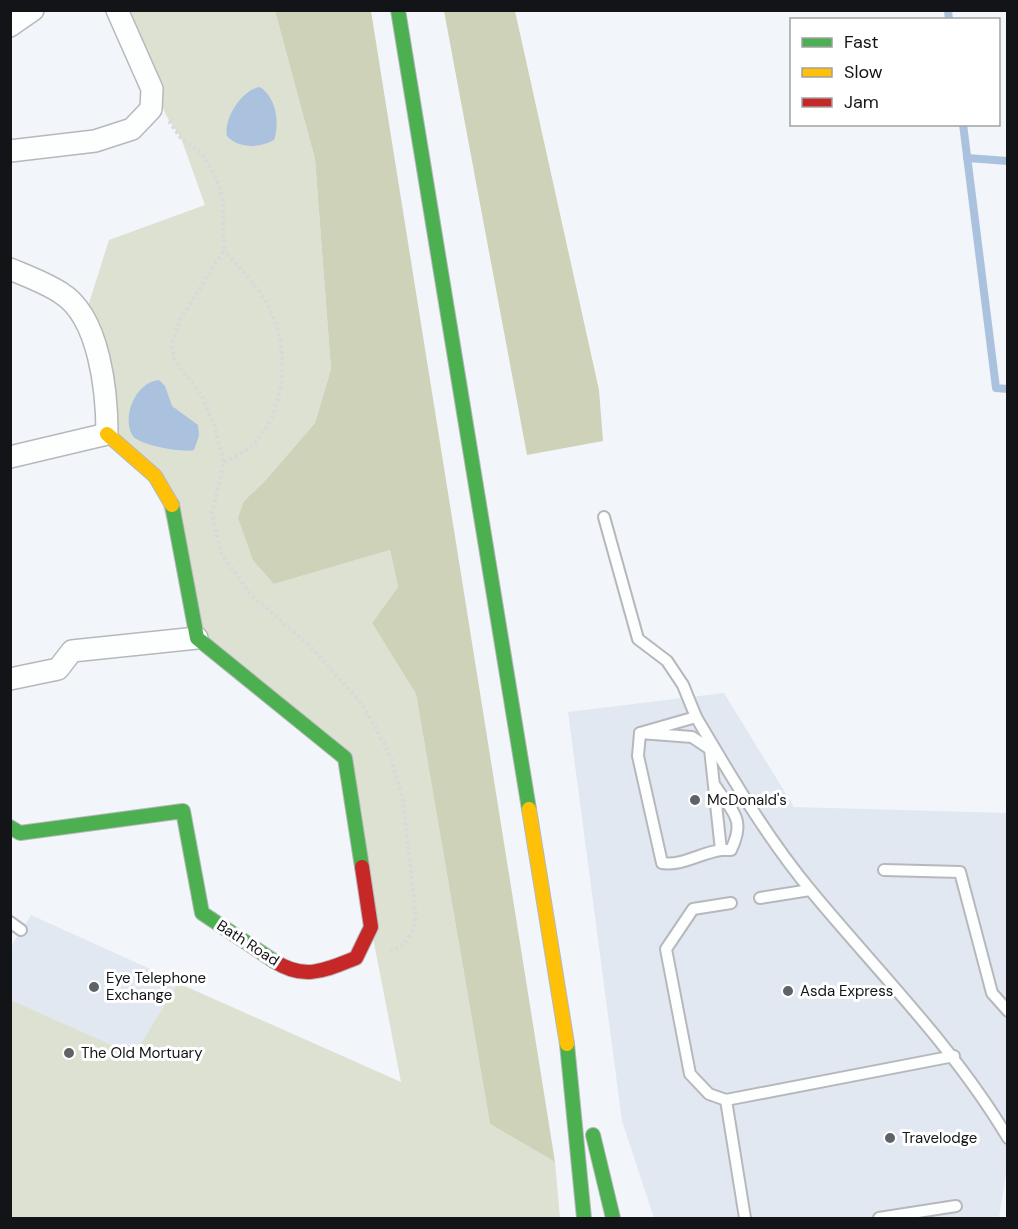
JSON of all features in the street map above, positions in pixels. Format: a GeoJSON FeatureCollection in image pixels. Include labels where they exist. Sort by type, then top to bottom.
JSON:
{"type":"FeatureCollection","features":[{"type":"Feature","properties":{"kind":"main road"},"geometry":{"type":"LineString","coordinates":[[398,10],[566,1035],[584,1218]]}},
{"type":"Feature","properties":{"kind":"main road"},"geometry":{"type":"LineString","coordinates":[[107,434],[155,476],[174,508],[197,638],[345,758],[371,927],[363,943]]}},
{"type":"Feature","properties":{"kind":"main road","name":"Bath Road"},"geometry":{"type":"LineString","coordinates":[[10,827],[20,832],[183,811],[202,913],[290,971],[319,972],[356,958],[363,943]]}},
{"type":"Feature","properties":{"kind":"main road"},"geometry":{"type":"LineString","coordinates":[[566,1035],[614,1218]]}},
{"type":"Feature","properties":{"kind":"street"},"geometry":{"type":"LineString","coordinates":[[10,26],[33,10]]}},
{"type":"Feature","properties":{"kind":"street"},"geometry":{"type":"LineString","coordinates":[[10,151],[95,141],[132,129],[152,109],[152,89],[117,10]]}},
{"type":"Feature","properties":{"kind":"street"},"geometry":{"type":"LineString","coordinates":[[10,269],[63,294],[84,319],[102,368],[107,434],[10,457]]}},
{"type":"Feature","properties":{"kind":"street"},"geometry":{"type":"LineString","coordinates":[[10,679],[58,669],[72,651],[197,638]]}},
{"type":"Feature","properties":{"kind":"lane"},"geometry":{"type":"LineString","coordinates":[[604,517],[638,639],[667,661],[683,685],[696,717],[754,815],[810,890],[954,1056],[1008,1138]]}},
{"type":"Feature","properties":{"kind":"lane"},"geometry":{"type":"LineString","coordinates":[[640,733],[696,717]]}},
{"type":"Feature","properties":{"kind":"lane"},"geometry":{"type":"LineString","coordinates":[[640,733],[692,736],[710,749],[721,850]]}},
{"type":"Feature","properties":{"kind":"lane"},"geometry":{"type":"LineString","coordinates":[[640,733],[638,756],[662,863],[676,865],[705,852],[731,850],[739,833],[737,819],[715,784]]}},
{"type":"Feature","properties":{"kind":"lane"},"geometry":{"type":"LineString","coordinates":[[884,870],[960,872],[992,993],[1008,1011]]}},
{"type":"Feature","properties":{"kind":"lane"},"geometry":{"type":"LineString","coordinates":[[760,898],[810,890]]}},
{"type":"Feature","properties":{"kind":"lane"},"geometry":{"type":"LineString","coordinates":[[731,903],[693,909],[666,949],[690,1074],[709,1094],[726,1100],[954,1056]]}},
{"type":"Feature","properties":{"kind":"lane"},"geometry":{"type":"LineString","coordinates":[[10,922],[21,930]]}},
{"type":"Feature","properties":{"kind":"lane"},"geometry":{"type":"LineString","coordinates":[[726,1100],[745,1218]]}},
{"type":"Feature","properties":{"kind":"lane"},"geometry":{"type":"LineString","coordinates":[[879,1218],[956,1206]]}},
{"type":"Feature","properties":{"kind":"path"},"geometry":{"type":"LineString","coordinates":[[166,117],[181,138],[202,154],[216,177],[223,200],[224,250],[181,318],[172,343],[174,359],[202,396],[214,425],[224,462],[212,513],[221,553],[251,595],[310,646],[361,703],[382,739],[399,782],[415,892],[415,926],[412,934],[392,952],[383,952],[363,943]]}},
{"type":"Feature","properties":{"kind":"path"},"geometry":{"type":"LineString","coordinates":[[224,250],[265,301],[279,332],[282,380],[269,423],[253,445],[224,462]]}},
{"type":"Feature","properties":{"kind":"shaded area"},"geometry":{"type":"Polygon","coordinates":[[[724,693],[794,807],[1007,813],[1008,1160],[999,1218],[654,1218],[622,1121],[568,712],[724,693]]]}},
{"type":"Feature","properties":{"kind":"shaded area"},"geometry":{"type":"Polygon","coordinates":[[[31,915],[179,982],[134,1055],[11,1000],[10,948],[31,915]]]}},
{"type":"Feature","properties":{"kind":"green space"},"geometry":{"type":"Polygon","coordinates":[[[121,11],[275,11],[315,159],[331,369],[315,423],[264,482],[244,501],[274,584],[390,550],[398,587],[372,623],[416,694],[490,1124],[555,1162],[560,1218],[11,1218],[11,1000],[134,1055],[178,983],[401,1082],[371,927],[345,759],[197,638],[155,476],[107,434],[84,319],[109,240],[205,205],[181,138],[167,117],[121,11]]]}},
{"type":"Feature","properties":{"kind":"green space"},"geometry":{"type":"Polygon","coordinates":[[[275,11],[371,11],[555,1162],[490,1124],[416,694],[372,623],[398,587],[390,550],[274,584],[253,560],[238,518],[244,501],[264,482],[315,423],[331,369],[315,159],[275,11]]]}},
{"type":"Feature","properties":{"kind":"green space"},"geometry":{"type":"Polygon","coordinates":[[[444,11],[515,11],[599,390],[603,441],[527,455],[444,11]]]}},
{"type":"Feature","properties":{"kind":"water"},"geometry":{"type":"Polygon","coordinates":[[[260,87],[270,97],[275,111],[277,126],[274,140],[256,146],[237,143],[227,136],[228,121],[241,99],[253,89],[260,87]]]}},
{"type":"Feature","properties":{"kind":"water"},"geometry":{"type":"Polygon","coordinates":[[[159,380],[165,386],[172,406],[198,425],[199,436],[194,450],[161,447],[142,442],[132,435],[129,418],[133,401],[144,387],[159,380]]]}},
{"type":"Feature","properties":{"kind":"waterway"},"geometry":{"type":"LineString","coordinates":[[948,10],[949,18]]}},
{"type":"Feature","properties":{"kind":"waterway"},"geometry":{"type":"LineString","coordinates":[[963,126],[996,388],[1008,389]]}},
{"type":"Feature","properties":{"kind":"waterway"},"geometry":{"type":"LineString","coordinates":[[967,158],[1008,161]]}},
{"type":"Feature","properties":{"kind":"traffic: fast"},"geometry":{"type":"LineString","coordinates":[[398,10],[529,809]]}},
{"type":"Feature","properties":{"kind":"traffic: fast"},"geometry":{"type":"LineString","coordinates":[[172,505],[197,638],[345,758],[362,867]]}},
{"type":"Feature","properties":{"kind":"traffic: fast"},"geometry":{"type":"LineString","coordinates":[[10,827],[20,833],[183,811],[202,913],[274,961]]}},
{"type":"Feature","properties":{"kind":"traffic: fast"},"geometry":{"type":"LineString","coordinates":[[567,1044],[584,1218]]}},
{"type":"Feature","properties":{"kind":"traffic: fast"},"geometry":{"type":"LineString","coordinates":[[593,1135],[613,1218]]}},
{"type":"Feature","properties":{"kind":"traffic: slow"},"geometry":{"type":"LineString","coordinates":[[107,434],[155,476],[172,505]]}},
{"type":"Feature","properties":{"kind":"traffic: slow"},"geometry":{"type":"LineString","coordinates":[[529,809],[567,1044]]}},
{"type":"Feature","properties":{"kind":"traffic: jam"},"geometry":{"type":"LineString","coordinates":[[274,961],[296,971],[315,972],[356,958],[371,927],[362,867]]}},
{"type":"Feature","properties":{"kind":"place","name":"McDonald's"},"geometry":{"type":"Point","coordinates":[695,800]}},
{"type":"Feature","properties":{"kind":"place","name":"Eye Telephone Exchange"},"geometry":{"type":"Point","coordinates":[94,987]}},
{"type":"Feature","properties":{"kind":"place","name":"Asda Express"},"geometry":{"type":"Point","coordinates":[788,991]}},
{"type":"Feature","properties":{"kind":"place","name":"The Old Mortuary"},"geometry":{"type":"Point","coordinates":[69,1053]}},
{"type":"Feature","properties":{"kind":"place","name":"Travelodge"},"geometry":{"type":"Point","coordinates":[890,1138]}}]}
